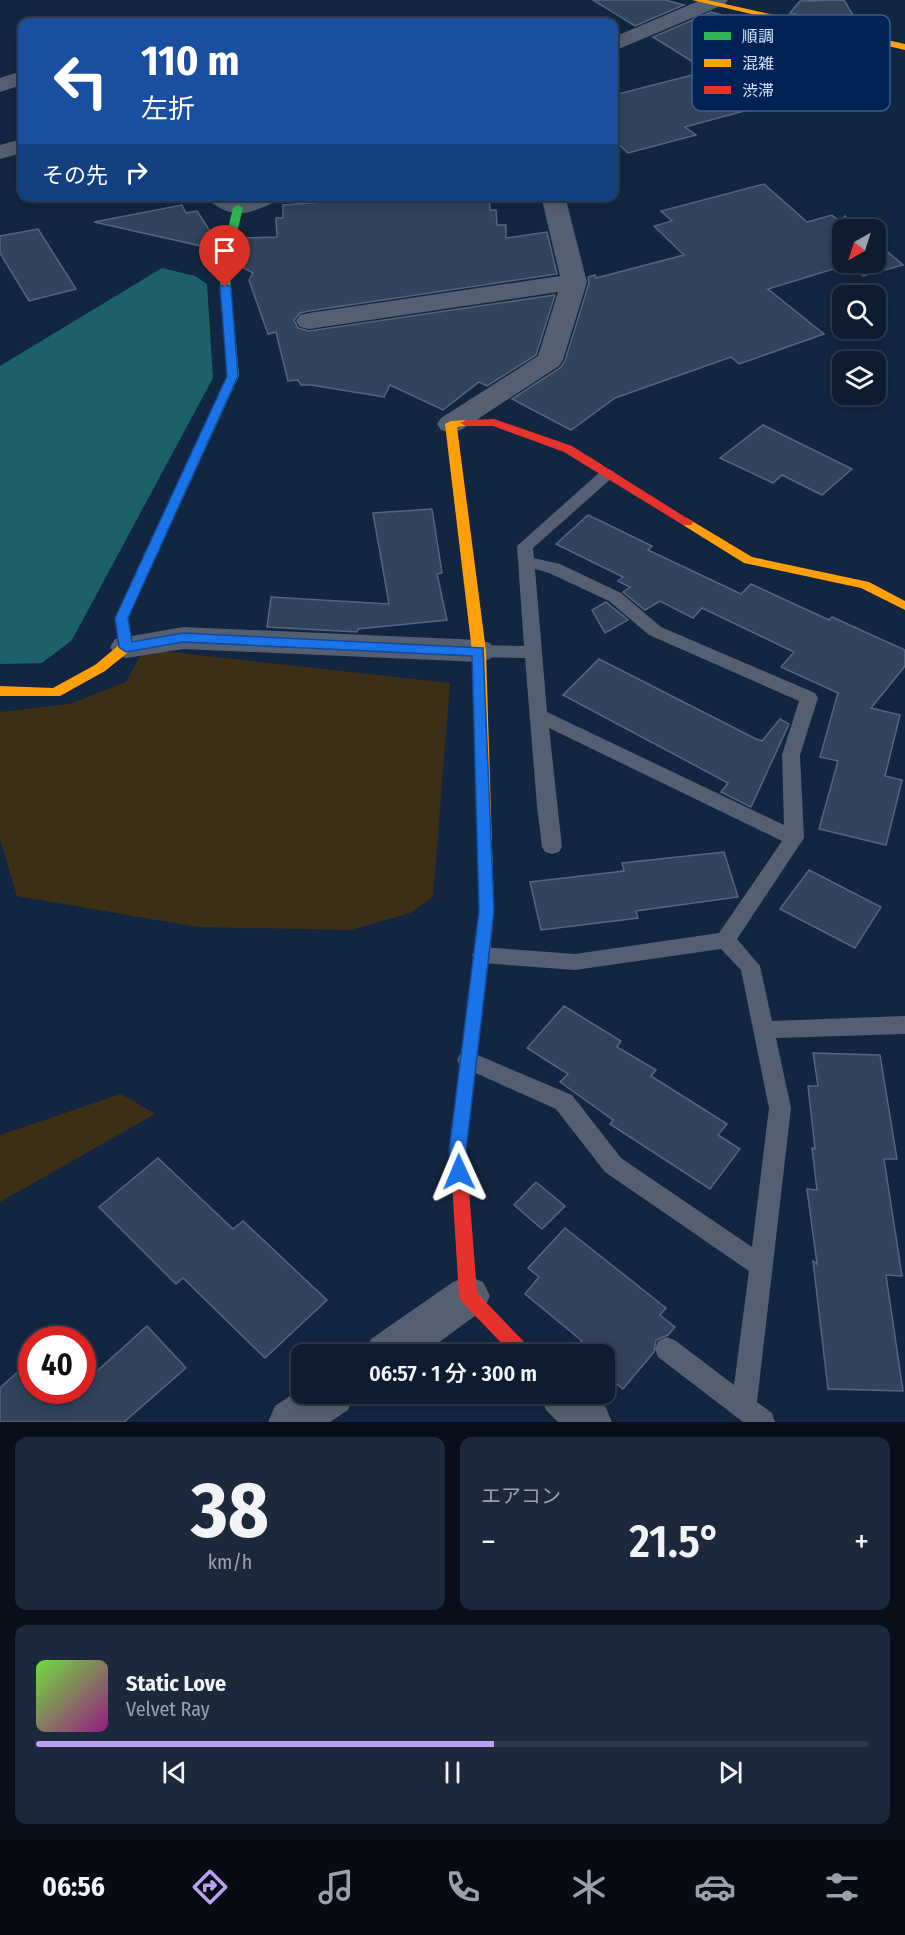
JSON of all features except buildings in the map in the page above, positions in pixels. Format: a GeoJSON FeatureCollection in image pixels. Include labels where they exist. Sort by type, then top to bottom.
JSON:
{"type":"FeatureCollection","features":[{"type":"Feature","properties":{"kind":"street"},"geometry":{"type":"LineString","coordinates":[[618,43],[708,1],[768,15]]}},
{"type":"Feature","properties":{"kind":"street"},"geometry":{"type":"LineString","coordinates":[[890,43],[905,47]]}},
{"type":"Feature","properties":{"kind":"street"},"geometry":{"type":"LineString","coordinates":[[0,85],[18,79]]}},
{"type":"Feature","properties":{"kind":"street"},"geometry":{"type":"LineString","coordinates":[[0,152],[18,147]]}},
{"type":"Feature","properties":{"kind":"street"},"geometry":{"type":"LineString","coordinates":[[451,424],[550,360],[574,282],[554,201]]}},
{"type":"Feature","properties":{"kind":"street"},"geometry":{"type":"LineString","coordinates":[[126,647],[122,618],[232,376],[224,265],[227,202]]}},
{"type":"Feature","properties":{"kind":"street"},"geometry":{"type":"LineString","coordinates":[[309,321],[574,282]]}},
{"type":"Feature","properties":{"kind":"street"},"geometry":{"type":"LineString","coordinates":[[451,424],[494,423],[568,449],[748,560],[865,585],[905,606]]}},
{"type":"Feature","properties":{"kind":"street"},"geometry":{"type":"LineString","coordinates":[[451,424],[478,651],[487,911],[458,1151],[468,1296],[514,1344]]}},
{"type":"Feature","properties":{"kind":"street"},"geometry":{"type":"LineString","coordinates":[[0,691],[55,693],[100,668],[126,647],[183,638],[478,651]]}},
{"type":"Feature","properties":{"kind":"street"},"geometry":{"type":"LineString","coordinates":[[401,1344],[468,1296]]}},
{"type":"Feature","properties":{"kind":"street"},"geometry":{"type":"LineString","coordinates":[[291,1422],[317,1404]]}},
{"type":"Feature","properties":{"kind":"street"},"geometry":{"type":"LineString","coordinates":[[572,1404],[589,1422]]}},
{"type":"Feature","properties":{"kind":"lane"},"geometry":{"type":"LineString","coordinates":[[552,847],[546,806],[525,546],[607,474]]}},
{"type":"Feature","properties":{"kind":"lane"},"geometry":{"type":"LineString","coordinates":[[482,955],[575,962],[725,940],[794,838],[791,755],[809,698],[655,631],[615,597],[554,568],[526,562]]}},
{"type":"Feature","properties":{"kind":"lane"},"geometry":{"type":"LineString","coordinates":[[478,651],[534,652]]}},
{"type":"Feature","properties":{"kind":"lane"},"geometry":{"type":"LineString","coordinates":[[539,716],[794,838]]}},
{"type":"Feature","properties":{"kind":"lane"},"geometry":{"type":"LineString","coordinates":[[725,940],[750,966],[780,1108],[761,1266],[754,1415]]}},
{"type":"Feature","properties":{"kind":"lane"},"geometry":{"type":"LineString","coordinates":[[764,1030],[905,1025]]}},
{"type":"Feature","properties":{"kind":"lane"},"geometry":{"type":"LineString","coordinates":[[468,1060],[564,1102],[613,1165],[761,1266]]}},
{"type":"Feature","properties":{"kind":"lane"},"geometry":{"type":"LineString","coordinates":[[667,1349],[754,1415]]}},
{"type":"Feature","properties":{"kind":"shaded area"},"geometry":{"type":"Polygon","coordinates":[[[162,268],[195,276],[207,284],[213,378],[72,640],[42,663],[0,664],[0,366],[162,268]]]}},
{"type":"Feature","properties":{"kind":"shaded area"},"geometry":{"type":"Polygon","coordinates":[[[144,649],[450,683],[433,897],[410,913],[350,930],[198,927],[17,896],[0,839],[0,712],[70,704],[126,682],[144,649]]]}},
{"type":"Feature","properties":{"kind":"shaded area"},"geometry":{"type":"Polygon","coordinates":[[[121,1094],[155,1114],[0,1202],[0,1135],[121,1094]]]}},
{"type":"Feature","properties":{"kind":"traffic: fast"},"geometry":{"type":"LineString","coordinates":[[220,404],[233,376],[224,265],[238,208]]}},
{"type":"Feature","properties":{"kind":"traffic: slow"},"geometry":{"type":"LineString","coordinates":[[696,0],[763,15]]}},
{"type":"Feature","properties":{"kind":"traffic: slow"},"geometry":{"type":"LineString","coordinates":[[890,44],[905,47]]}},
{"type":"Feature","properties":{"kind":"traffic: slow"},"geometry":{"type":"LineString","coordinates":[[0,691],[55,693],[100,668],[126,647],[122,618],[220,404]]}},
{"type":"Feature","properties":{"kind":"traffic: slow"},"geometry":{"type":"LineString","coordinates":[[466,423],[451,424],[479,651],[487,911],[485,926]]}},
{"type":"Feature","properties":{"kind":"traffic: slow"},"geometry":{"type":"LineString","coordinates":[[687,522],[748,560],[865,585],[905,606]]}},
{"type":"Feature","properties":{"kind":"traffic: jam"},"geometry":{"type":"LineString","coordinates":[[466,423],[494,422],[568,449],[687,522]]}},
{"type":"Feature","properties":{"kind":"traffic: jam"},"geometry":{"type":"LineString","coordinates":[[485,926],[458,1151],[468,1296],[514,1344]]}},
{"type":"Feature","properties":{"kind":"route"},"geometry":{"type":"LineString","coordinates":[[225,287],[232,376],[158,534],[122,618],[126,647],[183,638],[478,651],[487,911],[458,1151],[459,1172]]}}]}
